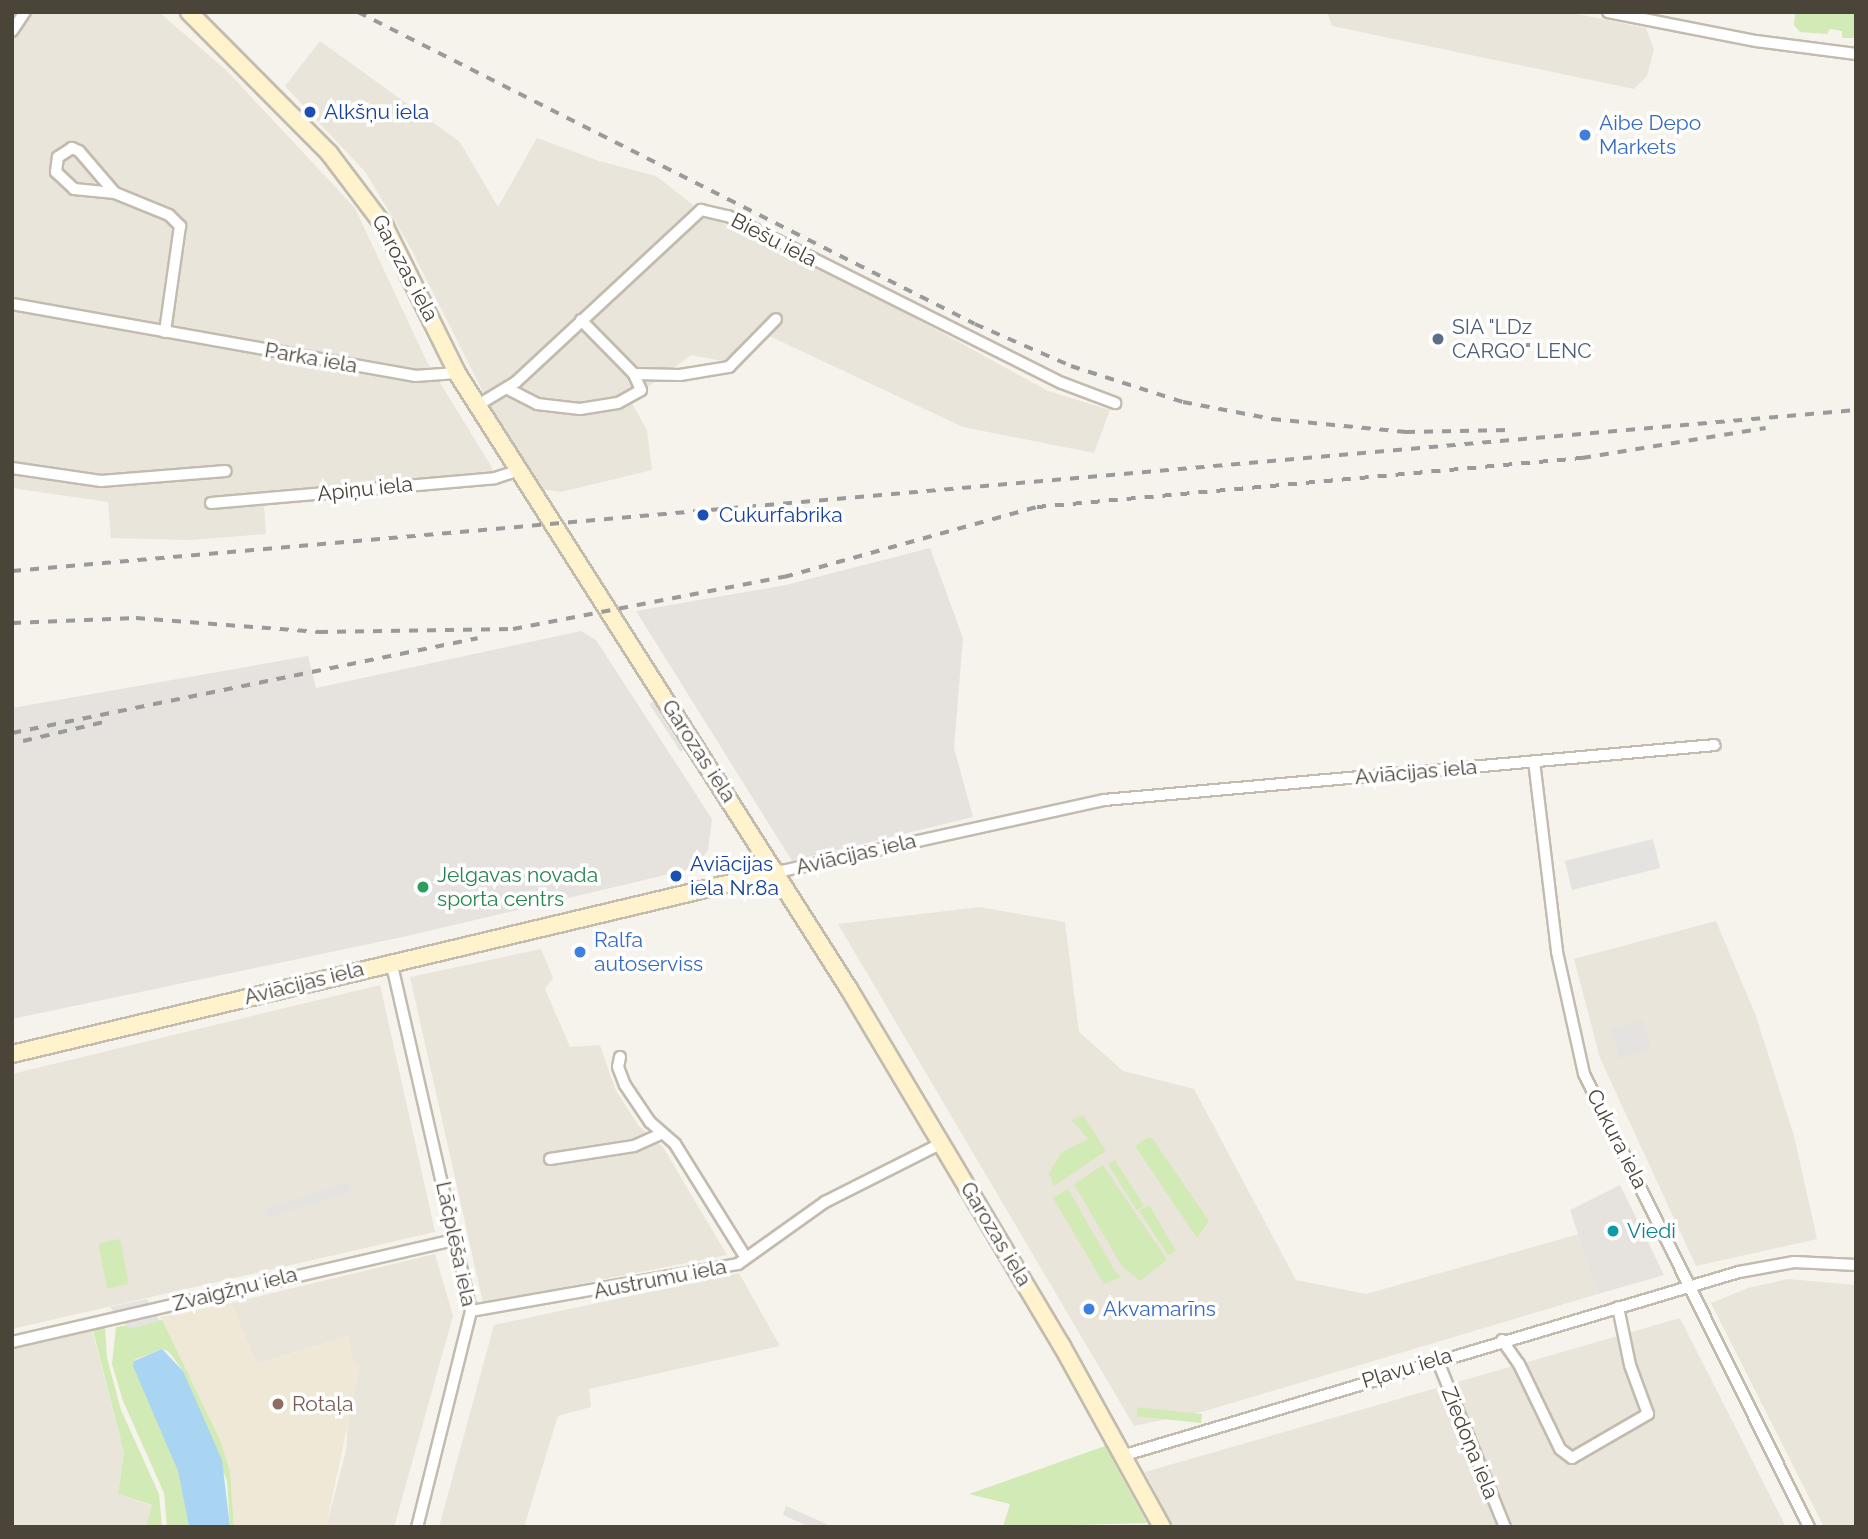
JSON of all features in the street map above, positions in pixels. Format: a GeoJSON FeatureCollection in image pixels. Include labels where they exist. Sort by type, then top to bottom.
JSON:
{"type":"FeatureCollection","features":[{"type":"Feature","properties":{"kind":"main road","name":"Garozas iela"},"geometry":{"type":"LineString","coordinates":[[189,12],[320,144],[365,195],[403,258],[457,373],[517,471],[777,872],[942,1143],[1125,1455],[1162,1527]]}},
{"type":"Feature","properties":{"kind":"main road","name":"Aviācijas iela"},"geometry":{"type":"LineString","coordinates":[[12,1054],[391,961],[777,872]]}},
{"type":"Feature","properties":{"kind":"street"},"geometry":{"type":"LineString","coordinates":[[12,31],[25,12]]}},
{"type":"Feature","properties":{"kind":"street"},"geometry":{"type":"LineString","coordinates":[[1608,12],[1756,41],[1856,54]]}},
{"type":"Feature","properties":{"kind":"street"},"geometry":{"type":"LineString","coordinates":[[115,193],[79,151],[72,148],[58,156],[56,172],[74,189],[115,193],[169,215],[180,226],[165,332]]}},
{"type":"Feature","properties":{"kind":"street","name":"Biešu iela"},"geometry":{"type":"LineString","coordinates":[[478,405],[508,389],[692,215],[712,210],[1062,383],[1115,402]]}},
{"type":"Feature","properties":{"kind":"street","name":"Parka iela"},"geometry":{"type":"LineString","coordinates":[[12,304],[415,376],[457,373]]}},
{"type":"Feature","properties":{"kind":"street"},"geometry":{"type":"LineString","coordinates":[[634,374],[709,374],[729,367],[776,318]]}},
{"type":"Feature","properties":{"kind":"street"},"geometry":{"type":"LineString","coordinates":[[508,389],[537,404],[580,409],[618,403],[641,390],[634,374],[580,320]]}},
{"type":"Feature","properties":{"kind":"street"},"geometry":{"type":"LineString","coordinates":[[12,468],[101,481],[226,471]]}},
{"type":"Feature","properties":{"kind":"street","name":"Apiņu iela"},"geometry":{"type":"LineString","coordinates":[[211,503],[495,478],[517,471]]}},
{"type":"Feature","properties":{"kind":"street","name":"Aviācijas iela"},"geometry":{"type":"LineString","coordinates":[[777,872],[1104,800],[1715,746]]}},
{"type":"Feature","properties":{"kind":"street","name":"Cukura iela"},"geometry":{"type":"LineString","coordinates":[[1534,761],[1557,952],[1584,1074],[1809,1527]]}},
{"type":"Feature","properties":{"kind":"street","name":"Lāčplēša iela"},"geometry":{"type":"LineString","coordinates":[[391,961],[457,1239],[471,1311],[417,1527]]}},
{"type":"Feature","properties":{"kind":"street"},"geometry":{"type":"LineString","coordinates":[[620,1057],[618,1067],[625,1085],[661,1134],[675,1144],[746,1258]]}},
{"type":"Feature","properties":{"kind":"street"},"geometry":{"type":"LineString","coordinates":[[550,1159],[634,1146],[661,1134]]}},
{"type":"Feature","properties":{"kind":"street","name":"Austrumu iela"},"geometry":{"type":"LineString","coordinates":[[471,1311],[711,1271],[746,1258],[825,1202],[942,1143]]}},
{"type":"Feature","properties":{"kind":"street","name":"Zvaigžņu iela"},"geometry":{"type":"LineString","coordinates":[[12,1342],[457,1239]]}},
{"type":"Feature","properties":{"kind":"street","name":"Pļavu iela"},"geometry":{"type":"LineString","coordinates":[[1125,1455],[1437,1359],[1690,1286],[1776,1264],[1856,1265]]}},
{"type":"Feature","properties":{"kind":"street"},"geometry":{"type":"LineString","coordinates":[[1502,1340],[1519,1364],[1560,1449],[1572,1458],[1648,1414],[1630,1365],[1618,1307]]}},
{"type":"Feature","properties":{"kind":"street","name":"Ziedoņa iela"},"geometry":{"type":"LineString","coordinates":[[1437,1359],[1504,1527]]}},
{"type":"Feature","properties":{"kind":"shaded area"},"geometry":{"type":"Polygon","coordinates":[[[12,12],[159,12],[227,71],[355,208],[426,360],[493,469],[477,487],[264,506],[266,534],[191,540],[111,538],[108,502],[12,488],[12,12]]]}},
{"type":"Feature","properties":{"kind":"shaded area"},"geometry":{"type":"Polygon","coordinates":[[[1327,12],[1568,12],[1646,28],[1654,49],[1647,76],[1634,89],[1332,26],[1327,12]]]}},
{"type":"Feature","properties":{"kind":"shaded area"},"geometry":{"type":"Polygon","coordinates":[[[320,41],[460,142],[498,207],[537,138],[599,161],[656,176],[706,215],[902,311],[1048,391],[1110,410],[1094,453],[963,427],[765,334],[734,363],[691,355],[630,400],[647,430],[652,470],[561,492],[541,489],[501,428],[409,245],[366,173],[285,86],[320,41]]]}},
{"type":"Feature","properties":{"kind":"shaded area"},"geometry":{"type":"Polygon","coordinates":[[[930,548],[963,638],[954,748],[973,817],[792,861],[636,611],[786,585],[930,548]]]}},
{"type":"Feature","properties":{"kind":"shaded area"},"geometry":{"type":"Polygon","coordinates":[[[581,631],[596,640],[712,819],[708,850],[695,868],[407,936],[12,1019],[12,708],[308,656],[316,688],[581,631]]]}},
{"type":"Feature","properties":{"kind":"shaded area"},"geometry":{"type":"Polygon","coordinates":[[[657,699],[688,747],[680,752],[649,704],[657,699]]]}},
{"type":"Feature","properties":{"kind":"shaded area"},"geometry":{"type":"Polygon","coordinates":[[[1653,839],[1660,868],[1572,890],[1565,861],[1653,839]]]}},
{"type":"Feature","properties":{"kind":"shaded area"},"geometry":{"type":"Polygon","coordinates":[[[979,907],[1065,922],[1079,1032],[1123,1071],[1194,1089],[1296,1280],[1366,1294],[1579,1234],[1598,1294],[1205,1411],[1134,1426],[838,924],[979,907]]]}},
{"type":"Feature","properties":{"kind":"shaded area"},"geometry":{"type":"Polygon","coordinates":[[[1716,921],[1756,1016],[1794,1136],[1817,1239],[1696,1266],[1600,1058],[1574,959],[1716,921]]]}},
{"type":"Feature","properties":{"kind":"shaded area"},"geometry":{"type":"Polygon","coordinates":[[[541,949],[553,978],[545,989],[570,1047],[600,1045],[616,1091],[639,1126],[663,1147],[727,1255],[483,1303],[410,977],[541,949]]]}},
{"type":"Feature","properties":{"kind":"shaded area"},"geometry":{"type":"Polygon","coordinates":[[[380,985],[435,1232],[12,1329],[12,1074],[380,985]]]}},
{"type":"Feature","properties":{"kind":"shaded area"},"geometry":{"type":"Polygon","coordinates":[[[1643,1020],[1651,1050],[1619,1058],[1611,1029],[1643,1020]]]}},
{"type":"Feature","properties":{"kind":"shaded area"},"geometry":{"type":"Polygon","coordinates":[[[349,1182],[352,1191],[267,1218],[264,1210],[349,1182]]]}},
{"type":"Feature","properties":{"kind":"shaded area"},"geometry":{"type":"Polygon","coordinates":[[[1620,1185],[1664,1275],[1598,1294],[1570,1210],[1620,1185]]]}},
{"type":"Feature","properties":{"kind":"shaded area"},"geometry":{"type":"Polygon","coordinates":[[[435,1254],[453,1316],[394,1527],[326,1527],[346,1451],[352,1359],[348,1336],[257,1364],[231,1303],[435,1254]]]}},
{"type":"Feature","properties":{"kind":"shaded area"},"geometry":{"type":"Polygon","coordinates":[[[739,1273],[780,1346],[589,1389],[591,1407],[558,1416],[524,1527],[439,1527],[494,1325],[739,1273]]]}},
{"type":"Feature","properties":{"kind":"shaded area"},"geometry":{"type":"Polygon","coordinates":[[[1788,1279],[1856,1285],[1856,1527],[1824,1527],[1711,1303],[1748,1288],[1788,1279]]]}},
{"type":"Feature","properties":{"kind":"shaded area"},"geometry":{"type":"Polygon","coordinates":[[[147,1299],[160,1321],[129,1329],[110,1307],[147,1299]]]}},
{"type":"Feature","properties":{"kind":"shaded area","name":"Rotaļa"},"geometry":{"type":"Polygon","coordinates":[[[231,1303],[258,1364],[348,1336],[352,1359],[360,1366],[326,1527],[234,1527],[230,1471],[221,1442],[160,1317],[231,1303]]]}},
{"type":"Feature","properties":{"kind":"shaded area"},"geometry":{"type":"Polygon","coordinates":[[[1680,1318],[1786,1527],[1173,1527],[1145,1472],[1680,1318]]]}},
{"type":"Feature","properties":{"kind":"shaded area"},"geometry":{"type":"Polygon","coordinates":[[[92,1330],[124,1453],[118,1494],[153,1506],[146,1527],[12,1527],[12,1349],[92,1330]]]}},
{"type":"Feature","properties":{"kind":"shaded area"},"geometry":{"type":"Polygon","coordinates":[[[786,1506],[833,1527],[810,1527],[783,1515],[786,1506]]]}},
{"type":"Feature","properties":{"kind":"green space"},"geometry":{"type":"Polygon","coordinates":[[[1795,12],[1856,12],[1855,38],[1842,38],[1842,31],[1830,29],[1827,34],[1800,32],[1794,25],[1795,12]]]}},
{"type":"Feature","properties":{"kind":"green space"},"geometry":{"type":"Polygon","coordinates":[[[1083,1115],[1106,1151],[1054,1186],[1049,1173],[1062,1152],[1088,1139],[1072,1120],[1083,1115]]]}},
{"type":"Feature","properties":{"kind":"green space"},"geometry":{"type":"Polygon","coordinates":[[[1147,1138],[1152,1138],[1209,1221],[1197,1238],[1135,1146],[1147,1138]]]}},
{"type":"Feature","properties":{"kind":"green space"},"geometry":{"type":"Polygon","coordinates":[[[1115,1160],[1144,1206],[1137,1210],[1108,1164],[1115,1160]]]}},
{"type":"Feature","properties":{"kind":"green space"},"geometry":{"type":"Polygon","coordinates":[[[1103,1165],[1167,1260],[1140,1281],[1121,1265],[1074,1184],[1103,1165]]]}},
{"type":"Feature","properties":{"kind":"green space"},"geometry":{"type":"Polygon","coordinates":[[[1068,1189],[1121,1277],[1104,1284],[1053,1198],[1068,1189]]]}},
{"type":"Feature","properties":{"kind":"green space"},"geometry":{"type":"Polygon","coordinates":[[[1149,1205],[1176,1251],[1168,1255],[1139,1211],[1149,1205]]]}},
{"type":"Feature","properties":{"kind":"green space"},"geometry":{"type":"Polygon","coordinates":[[[120,1239],[129,1284],[107,1288],[98,1243],[120,1239]]]}},
{"type":"Feature","properties":{"kind":"green space"},"geometry":{"type":"Polygon","coordinates":[[[162,1320],[221,1442],[230,1471],[234,1527],[230,1527],[227,1481],[183,1371],[169,1352],[162,1349],[134,1360],[178,1471],[189,1527],[167,1527],[164,1493],[123,1401],[112,1364],[116,1327],[162,1320]]]}},
{"type":"Feature","properties":{"kind":"green space"},"geometry":{"type":"Polygon","coordinates":[[[92,1327],[105,1327],[107,1358],[121,1410],[159,1494],[162,1527],[146,1527],[152,1505],[118,1494],[124,1453],[92,1327]]]}},
{"type":"Feature","properties":{"kind":"green space"},"geometry":{"type":"Polygon","coordinates":[[[1137,1407],[1202,1414],[1201,1423],[1136,1416],[1137,1407]]]}},
{"type":"Feature","properties":{"kind":"green space"},"geometry":{"type":"Polygon","coordinates":[[[1105,1446],[1147,1523],[1003,1527],[1010,1504],[969,1494],[1105,1446]]]}},
{"type":"Feature","properties":{"kind":"water"},"geometry":{"type":"Polygon","coordinates":[[[162,1349],[183,1371],[222,1460],[230,1527],[189,1527],[178,1471],[133,1366],[134,1361],[162,1349]]]}},
{"type":"Feature","properties":{"kind":"railway"},"geometry":{"type":"LineString","coordinates":[[358,12],[975,324],[1071,366],[1183,402],[1272,419],[1406,432],[1510,430]]}},
{"type":"Feature","properties":{"kind":"railway"},"geometry":{"type":"LineString","coordinates":[[12,571],[1856,410]]}},
{"type":"Feature","properties":{"kind":"railway"},"geometry":{"type":"LineString","coordinates":[[12,623],[136,618],[319,632],[513,629],[784,577],[1037,507],[1582,458],[1766,428]]}},
{"type":"Feature","properties":{"kind":"railway"},"geometry":{"type":"LineString","coordinates":[[12,733],[477,638]]}},
{"type":"Feature","properties":{"kind":"railway"},"geometry":{"type":"LineString","coordinates":[[23,741],[104,722]]}},
{"type":"Feature","properties":{"kind":"place","name":"Alkšņu iela"},"geometry":{"type":"Point","coordinates":[310,112]}},
{"type":"Feature","properties":{"kind":"place","name":"Aibe Depo Markets"},"geometry":{"type":"Point","coordinates":[1585,135]}},
{"type":"Feature","properties":{"kind":"place","name":"SIA \"LDz CARGO\" LENC"},"geometry":{"type":"Point","coordinates":[1438,339]}},
{"type":"Feature","properties":{"kind":"place","name":"Cukurfabrika"},"geometry":{"type":"Point","coordinates":[703,515]}},
{"type":"Feature","properties":{"kind":"place","name":"Aviācijas iela Nr.8a"},"geometry":{"type":"Point","coordinates":[676,876]}},
{"type":"Feature","properties":{"kind":"place","name":"Jelgavas novada sporta centrs"},"geometry":{"type":"Point","coordinates":[423,887]}},
{"type":"Feature","properties":{"kind":"place","name":"Ralfa autoserviss"},"geometry":{"type":"Point","coordinates":[580,952]}},
{"type":"Feature","properties":{"kind":"place","name":"Viedi"},"geometry":{"type":"Point","coordinates":[1613,1231]}},
{"type":"Feature","properties":{"kind":"place","name":"Akvamarīns"},"geometry":{"type":"Point","coordinates":[1089,1309]}},
{"type":"Feature","properties":{"kind":"place","name":"Rotaļa"},"geometry":{"type":"Point","coordinates":[278,1404]}}]}
